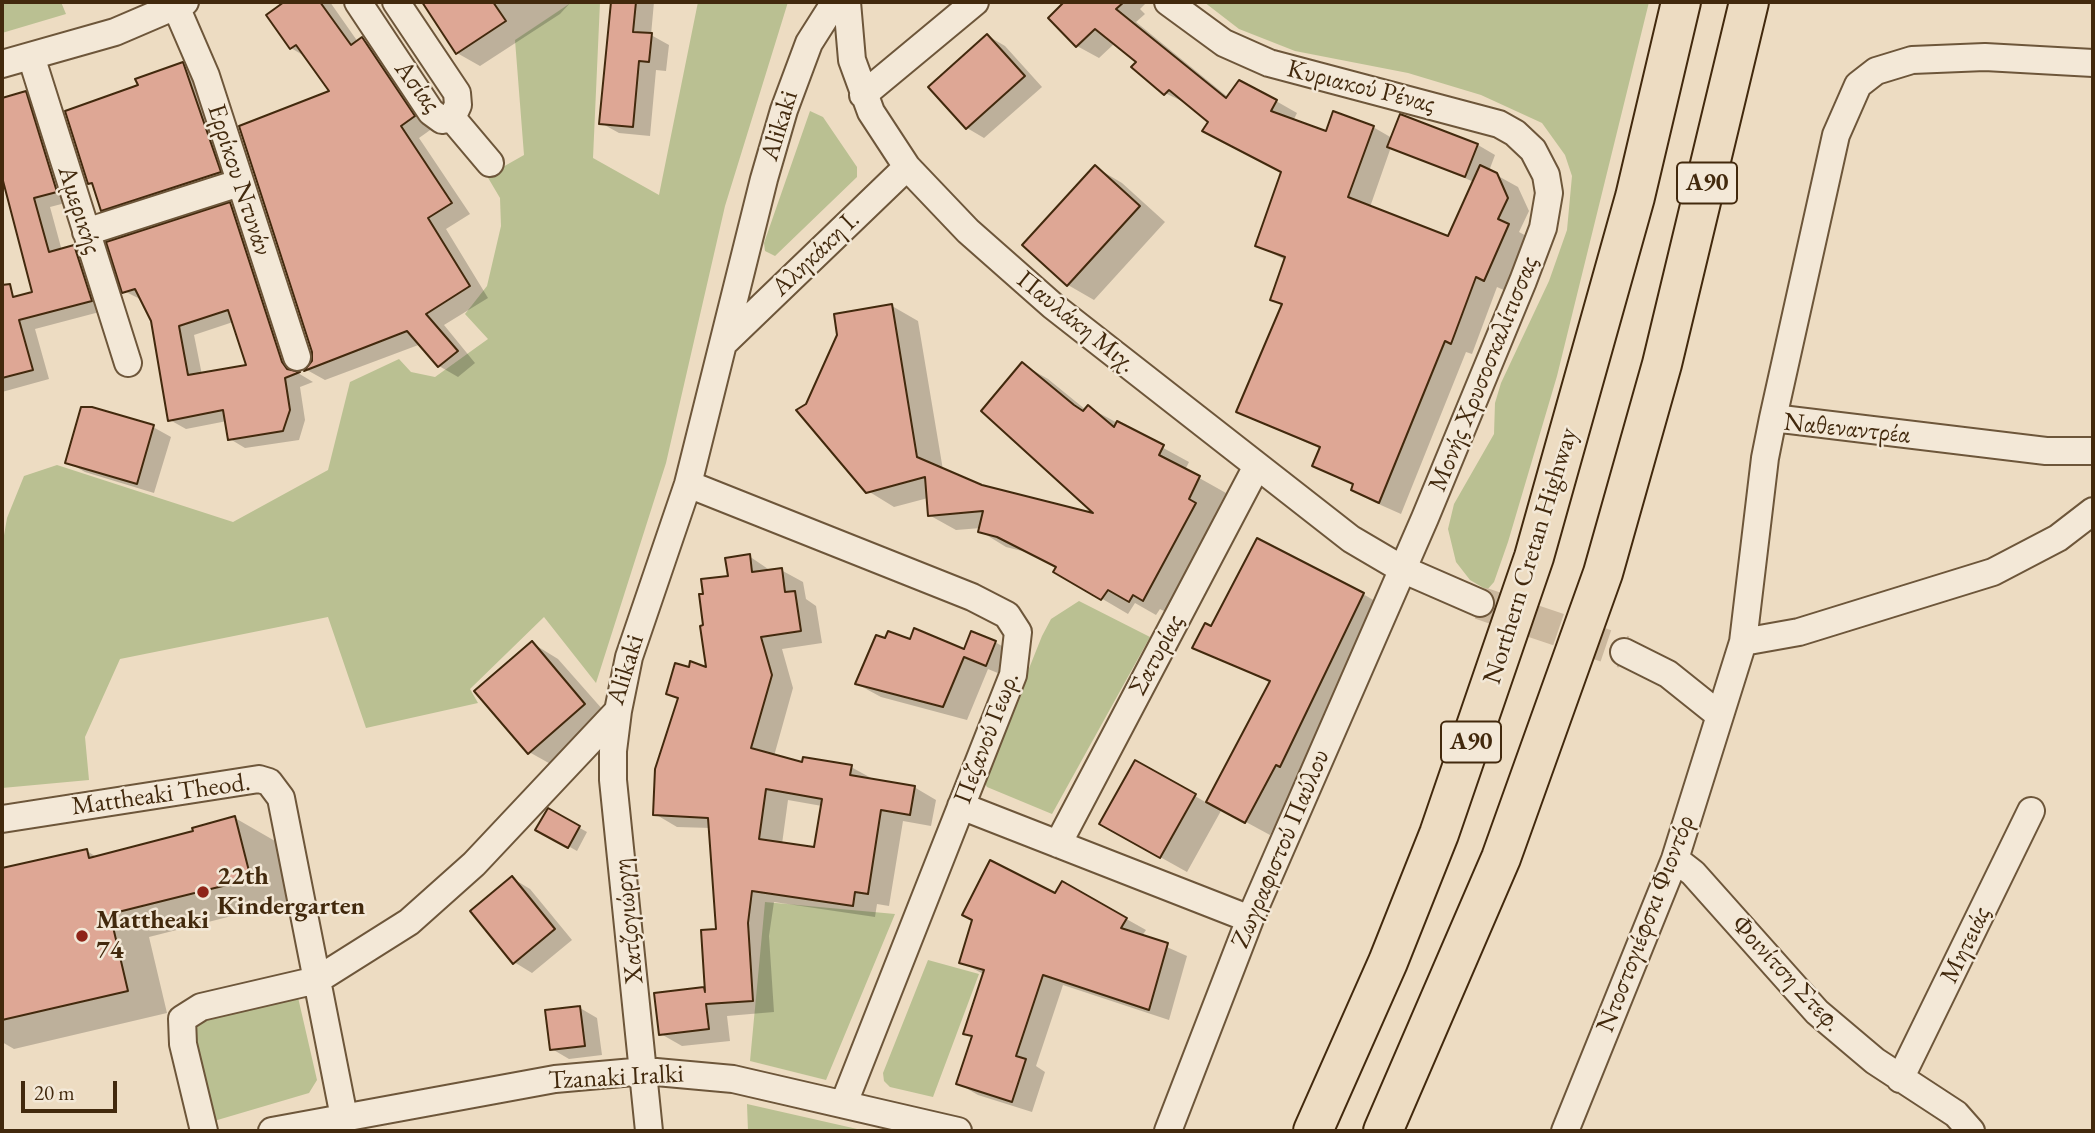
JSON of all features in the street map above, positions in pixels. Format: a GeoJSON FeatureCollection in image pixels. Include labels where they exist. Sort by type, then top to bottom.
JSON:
{"type":"FeatureCollection","features":[{"type":"Feature","properties":{"kind":"highway","name":"Northern Cretan Highway"},"geometry":{"type":"LineString","coordinates":[[1313,1131],[1388,962],[1439,834],[1534,557],[1628,223],[1681,2]]}},
{"type":"Feature","properties":{"kind":"highway","name":"Α90"},"geometry":{"type":"LineString","coordinates":[[1383,1131],[1501,858],[1603,573],[1662,364],[1748,2]]}},
{"type":"Feature","properties":{"kind":"street","name":"Ασίας"},"geometry":{"type":"LineString","coordinates":[[358,2],[431,111],[442,120],[452,118],[458,105],[457,93],[396,2]]}},
{"type":"Feature","properties":{"kind":"street","name":"Alikaki"},"geometry":{"type":"LineString","coordinates":[[204,1131],[183,1044],[182,1019],[201,1007],[317,980],[409,922],[440,896],[618,711],[629,657],[688,484],[764,179],[784,110],[808,43],[835,2]]}},
{"type":"Feature","properties":{"kind":"street","name":"Παυλάκη Μιχ."},"geometry":{"type":"LineString","coordinates":[[847,2],[850,48],[863,95],[885,136],[907,167],[968,230],[1036,292],[1351,538],[1402,569],[1480,603]]}},
{"type":"Feature","properties":{"kind":"street"},"geometry":{"type":"LineString","coordinates":[[863,95],[975,2]]}},
{"type":"Feature","properties":{"kind":"street","name":"Κυριακού Ρένας"},"geometry":{"type":"LineString","coordinates":[[1168,2],[1203,30],[1258,59],[1499,124],[1524,140],[1533,150],[1546,175]]}},
{"type":"Feature","properties":{"kind":"street"},"geometry":{"type":"LineString","coordinates":[[2,64],[115,32],[179,3]]}},
{"type":"Feature","properties":{"kind":"street","name":"Ερρίκου Ντυνάν"},"geometry":{"type":"LineString","coordinates":[[179,3],[206,76],[297,357]]}},
{"type":"Feature","properties":{"kind":"street","name":"Αμερικής"},"geometry":{"type":"LineString","coordinates":[[31,56],[128,363]]}},
{"type":"Feature","properties":{"kind":"street"},"geometry":{"type":"LineString","coordinates":[[1773,418],[1831,154],[1845,108],[1858,86],[1876,71],[1912,60],[1984,57],[2093,63]]}},
{"type":"Feature","properties":{"kind":"street"},"geometry":{"type":"LineString","coordinates":[[452,118],[490,163]]}},
{"type":"Feature","properties":{"kind":"street","name":"Αληκάκη Ι."},"geometry":{"type":"LineString","coordinates":[[725,342],[907,167]]}},
{"type":"Feature","properties":{"kind":"street","name":"Μονής Χρυσοσκαλίτισσας"},"geometry":{"type":"LineString","coordinates":[[1402,569],[1534,253],[1548,206],[1546,175]]}},
{"type":"Feature","properties":{"kind":"street"},"geometry":{"type":"LineString","coordinates":[[86,232],[239,183]]}},
{"type":"Feature","properties":{"kind":"street","name":"Ναθεναντρέα"},"geometry":{"type":"LineString","coordinates":[[1718,714],[1743,642],[1763,471],[1773,418],[2046,451],[2093,451]]}},
{"type":"Feature","properties":{"kind":"street","name":"Σατυρίας"},"geometry":{"type":"LineString","coordinates":[[1058,844],[1257,466]]}},
{"type":"Feature","properties":{"kind":"street","name":"Πεζανού Γεωρ."},"geometry":{"type":"LineString","coordinates":[[688,484],[972,597],[995,608],[1014,625],[1018,644],[1013,675],[844,1103]]}},
{"type":"Feature","properties":{"kind":"street"},"geometry":{"type":"LineString","coordinates":[[1743,642],[1799,632],[1993,572],[2048,544],[2093,511]]}},
{"type":"Feature","properties":{"kind":"street","name":"Ζωγραφιστού Παύλου"},"geometry":{"type":"LineString","coordinates":[[1168,1131],[1250,919],[1402,569]]}},
{"type":"Feature","properties":{"kind":"street"},"geometry":{"type":"LineString","coordinates":[[1624,652],[1668,674],[1718,714]]}},
{"type":"Feature","properties":{"kind":"street","name":"Χατζογιώργη"},"geometry":{"type":"LineString","coordinates":[[618,711],[612,751],[613,780],[645,1071],[649,1131]]}},
{"type":"Feature","properties":{"kind":"street","name":"Ντοστογιέφσκι Φιοντόρ"},"geometry":{"type":"LineString","coordinates":[[1565,1131],[1675,859],[1718,714]]}},
{"type":"Feature","properties":{"kind":"street","name":"Mattheaki Theod."},"geometry":{"type":"LineString","coordinates":[[2,818],[259,779],[269,782],[281,798],[344,1118]]}},
{"type":"Feature","properties":{"kind":"street"},"geometry":{"type":"LineString","coordinates":[[961,806],[1250,919]]}},
{"type":"Feature","properties":{"kind":"street","name":"Μητειάς"},"geometry":{"type":"LineString","coordinates":[[1900,1079],[2031,811]]}},
{"type":"Feature","properties":{"kind":"street","name":"Φοινίτση Στεφ."},"geometry":{"type":"LineString","coordinates":[[1675,859],[1703,884],[1802,998],[1841,1033],[1900,1079],[1956,1114],[1971,1131]]}},
{"type":"Feature","properties":{"kind":"street","name":"Tzanaki Iralki"},"geometry":{"type":"LineString","coordinates":[[272,1131],[555,1079],[645,1071],[722,1077],[958,1131]]}},
{"type":"Feature","properties":{"kind":"green space"},"geometry":{"type":"Polygon","coordinates":[[[2,2],[61,2],[66,14],[2,33],[2,2]]]}},
{"type":"Feature","properties":{"kind":"green space"},"geometry":{"type":"Polygon","coordinates":[[[572,2],[600,2],[593,158],[659,195],[698,2],[788,2],[725,206],[666,463],[596,683],[544,617],[470,689],[478,703],[366,728],[328,617],[120,659],[85,737],[89,780],[2,788],[2,547],[7,518],[24,476],[57,465],[233,522],[328,470],[350,382],[399,359],[411,372],[435,377],[488,339],[465,314],[487,286],[501,226],[500,198],[487,176],[524,155],[515,40],[572,2]]]}},
{"type":"Feature","properties":{"kind":"green space"},"geometry":{"type":"Polygon","coordinates":[[[1204,2],[1649,2],[1557,376],[1508,542],[1494,582],[1487,590],[1470,580],[1456,562],[1448,529],[1454,504],[1494,434],[1495,403],[1501,383],[1549,281],[1567,230],[1572,176],[1565,155],[1542,123],[1481,95],[1408,73],[1295,51],[1239,29],[1204,2]]]}},
{"type":"Feature","properties":{"kind":"green space"},"geometry":{"type":"Polygon","coordinates":[[[810,111],[823,117],[857,167],[857,177],[775,256],[765,251],[764,243],[810,111]]]}},
{"type":"Feature","properties":{"kind":"green space"},"geometry":{"type":"Polygon","coordinates":[[[1079,601],[1150,637],[1052,814],[987,787],[984,781],[1042,636],[1051,619],[1079,601]]]}},
{"type":"Feature","properties":{"kind":"green space"},"geometry":{"type":"Polygon","coordinates":[[[765,902],[895,914],[826,1080],[750,1061],[765,902]]]}},
{"type":"Feature","properties":{"kind":"green space"},"geometry":{"type":"Polygon","coordinates":[[[928,960],[979,974],[933,1097],[890,1087],[884,1081],[883,1073],[928,960]]]}},
{"type":"Feature","properties":{"kind":"green space"},"geometry":{"type":"Polygon","coordinates":[[[297,993],[317,1080],[309,1093],[214,1121],[193,1034],[199,1022],[297,993]]]}},
{"type":"Feature","properties":{"kind":"green space"},"geometry":{"type":"Polygon","coordinates":[[[747,1104],[866,1131],[748,1131],[747,1104]]]}},
{"type":"Feature","properties":{"kind":"building"},"geometry":{"type":"Polygon","coordinates":[[[284,2],[320,2],[351,45],[362,37],[415,116],[401,126],[452,203],[428,218],[470,286],[426,314],[458,351],[438,367],[407,331],[304,371],[312,361],[312,352],[239,126],[329,91],[296,45],[290,49],[266,15],[284,2]]]}},
{"type":"Feature","properties":{"kind":"building"},"geometry":{"type":"Polygon","coordinates":[[[422,2],[493,2],[506,21],[456,54],[422,2]]]}},
{"type":"Feature","properties":{"kind":"building"},"geometry":{"type":"Polygon","coordinates":[[[611,2],[636,2],[633,32],[652,33],[649,62],[639,61],[633,127],[599,124],[611,2]]]}},
{"type":"Feature","properties":{"kind":"building"},"geometry":{"type":"Polygon","coordinates":[[[1061,2],[1124,2],[1116,9],[1226,98],[1239,80],[1277,100],[1271,111],[1326,131],[1333,111],[1374,126],[1348,197],[1448,236],[1480,165],[1497,173],[1508,198],[1498,219],[1509,224],[1484,281],[1476,277],[1451,344],[1445,341],[1379,503],[1351,490],[1353,484],[1312,466],[1320,447],[1236,412],[1282,304],[1270,300],[1285,257],[1255,246],[1281,172],[1202,131],[1208,122],[1169,90],[1164,95],[1131,67],[1136,62],[1095,29],[1076,47],[1048,18],[1063,3],[1061,2]]]}},
{"type":"Feature","properties":{"kind":"building"},"geometry":{"type":"Polygon","coordinates":[[[987,34],[1025,76],[966,129],[928,87],[987,34]]]}},
{"type":"Feature","properties":{"kind":"building"},"geometry":{"type":"Polygon","coordinates":[[[183,62],[221,172],[101,211],[92,183],[88,184],[65,111],[138,85],[135,79],[183,62]]]}},
{"type":"Feature","properties":{"kind":"building"},"geometry":{"type":"Polygon","coordinates":[[[26,91],[57,192],[34,198],[49,252],[74,245],[92,301],[19,320],[33,370],[2,378],[2,285],[10,284],[13,297],[32,292],[2,177],[2,98],[26,91]]]}},
{"type":"Feature","properties":{"kind":"building"},"geometry":{"type":"Polygon","coordinates":[[[1400,114],[1478,144],[1465,177],[1387,147],[1400,114]]]}},
{"type":"Feature","properties":{"kind":"building"},"geometry":{"type":"Polygon","coordinates":[[[1095,165],[1140,206],[1067,286],[1022,245],[1095,165]]]}},
{"type":"Feature","properties":{"kind":"building"},"geometry":{"type":"Polygon","coordinates":[[[230,202],[282,362],[287,369],[300,372],[285,378],[290,410],[283,431],[228,440],[223,410],[168,421],[151,321],[135,289],[122,293],[106,242],[230,202]],[[228,310],[179,326],[188,375],[246,365],[228,310]]]}},
{"type":"Feature","properties":{"kind":"building"},"geometry":{"type":"Polygon","coordinates":[[[892,304],[917,457],[982,485],[1093,513],[981,411],[1022,362],[1083,411],[1088,405],[1114,427],[1117,421],[1164,445],[1159,455],[1200,476],[1189,499],[1196,503],[1143,601],[1133,595],[1129,602],[1108,590],[1101,600],[1053,572],[1056,567],[997,537],[978,532],[983,511],[928,516],[925,477],[866,493],[796,410],[806,404],[837,335],[834,314],[892,304]]]}},
{"type":"Feature","properties":{"kind":"building"},"geometry":{"type":"Polygon","coordinates":[[[81,407],[92,407],[154,425],[137,484],[65,463],[81,407]]]}},
{"type":"Feature","properties":{"kind":"building"},"geometry":{"type":"Polygon","coordinates":[[[1257,538],[1364,593],[1280,767],[1276,765],[1245,823],[1206,802],[1270,681],[1192,648],[1205,623],[1211,626],[1257,538]]]}},
{"type":"Feature","properties":{"kind":"building"},"geometry":{"type":"Polygon","coordinates":[[[750,554],[752,572],[782,568],[785,592],[795,591],[801,631],[761,637],[772,675],[751,748],[802,762],[803,757],[852,765],[850,775],[915,786],[910,815],[881,810],[868,894],[855,892],[853,906],[752,891],[748,923],[753,1001],[706,1004],[709,1029],[659,1035],[654,993],[704,987],[705,992],[701,930],[716,929],[708,818],[653,815],[655,769],[678,698],[666,694],[675,663],[689,667],[690,661],[706,667],[700,626],[703,625],[699,594],[703,594],[701,579],[728,576],[725,558],[750,554]],[[766,789],[759,839],[814,847],[822,799],[766,789]]]}},
{"type":"Feature","properties":{"kind":"building"},"geometry":{"type":"Polygon","coordinates":[[[914,628],[964,649],[971,631],[996,641],[986,666],[964,657],[943,707],[855,684],[876,635],[885,638],[888,631],[910,639],[914,628]]]}},
{"type":"Feature","properties":{"kind":"building"},"geometry":{"type":"Polygon","coordinates":[[[532,641],[585,704],[528,754],[474,691],[532,641]]]}},
{"type":"Feature","properties":{"kind":"building"},"geometry":{"type":"Polygon","coordinates":[[[1135,760],[1196,794],[1160,858],[1099,824],[1135,760]]]}},
{"type":"Feature","properties":{"kind":"building"},"geometry":{"type":"Polygon","coordinates":[[[548,808],[580,826],[568,848],[535,830],[548,808]]]}},
{"type":"Feature","properties":{"kind":"building"},"geometry":{"type":"Polygon","coordinates":[[[235,816],[251,879],[110,914],[128,991],[2,1020],[2,868],[87,849],[89,858],[193,831],[192,828],[235,816]]]}},
{"type":"Feature","properties":{"kind":"building"},"geometry":{"type":"Polygon","coordinates":[[[990,860],[1055,893],[1062,881],[1127,918],[1121,928],[1168,943],[1149,1010],[1043,975],[1016,1056],[1026,1059],[1012,1102],[956,1084],[972,1036],[963,1034],[984,970],[959,963],[972,920],[962,915],[990,860]]]}},
{"type":"Feature","properties":{"kind":"building"},"geometry":{"type":"Polygon","coordinates":[[[512,876],[555,929],[513,964],[470,911],[512,876]]]}},
{"type":"Feature","properties":{"kind":"building"},"geometry":{"type":"Polygon","coordinates":[[[580,1006],[585,1046],[550,1050],[545,1010],[580,1006]]]}},
{"type":"Feature","properties":{"kind":"tunnel"},"geometry":{"type":"LineString","coordinates":[[1480,603],[1624,652]]}},
{"type":"Feature","properties":{"kind":"place","name":"22th Kindergarten"},"geometry":{"type":"Point","coordinates":[203,892]}},
{"type":"Feature","properties":{"kind":"place","name":"Mattheaki 74"},"geometry":{"type":"Point","coordinates":[82,936]}}]}
